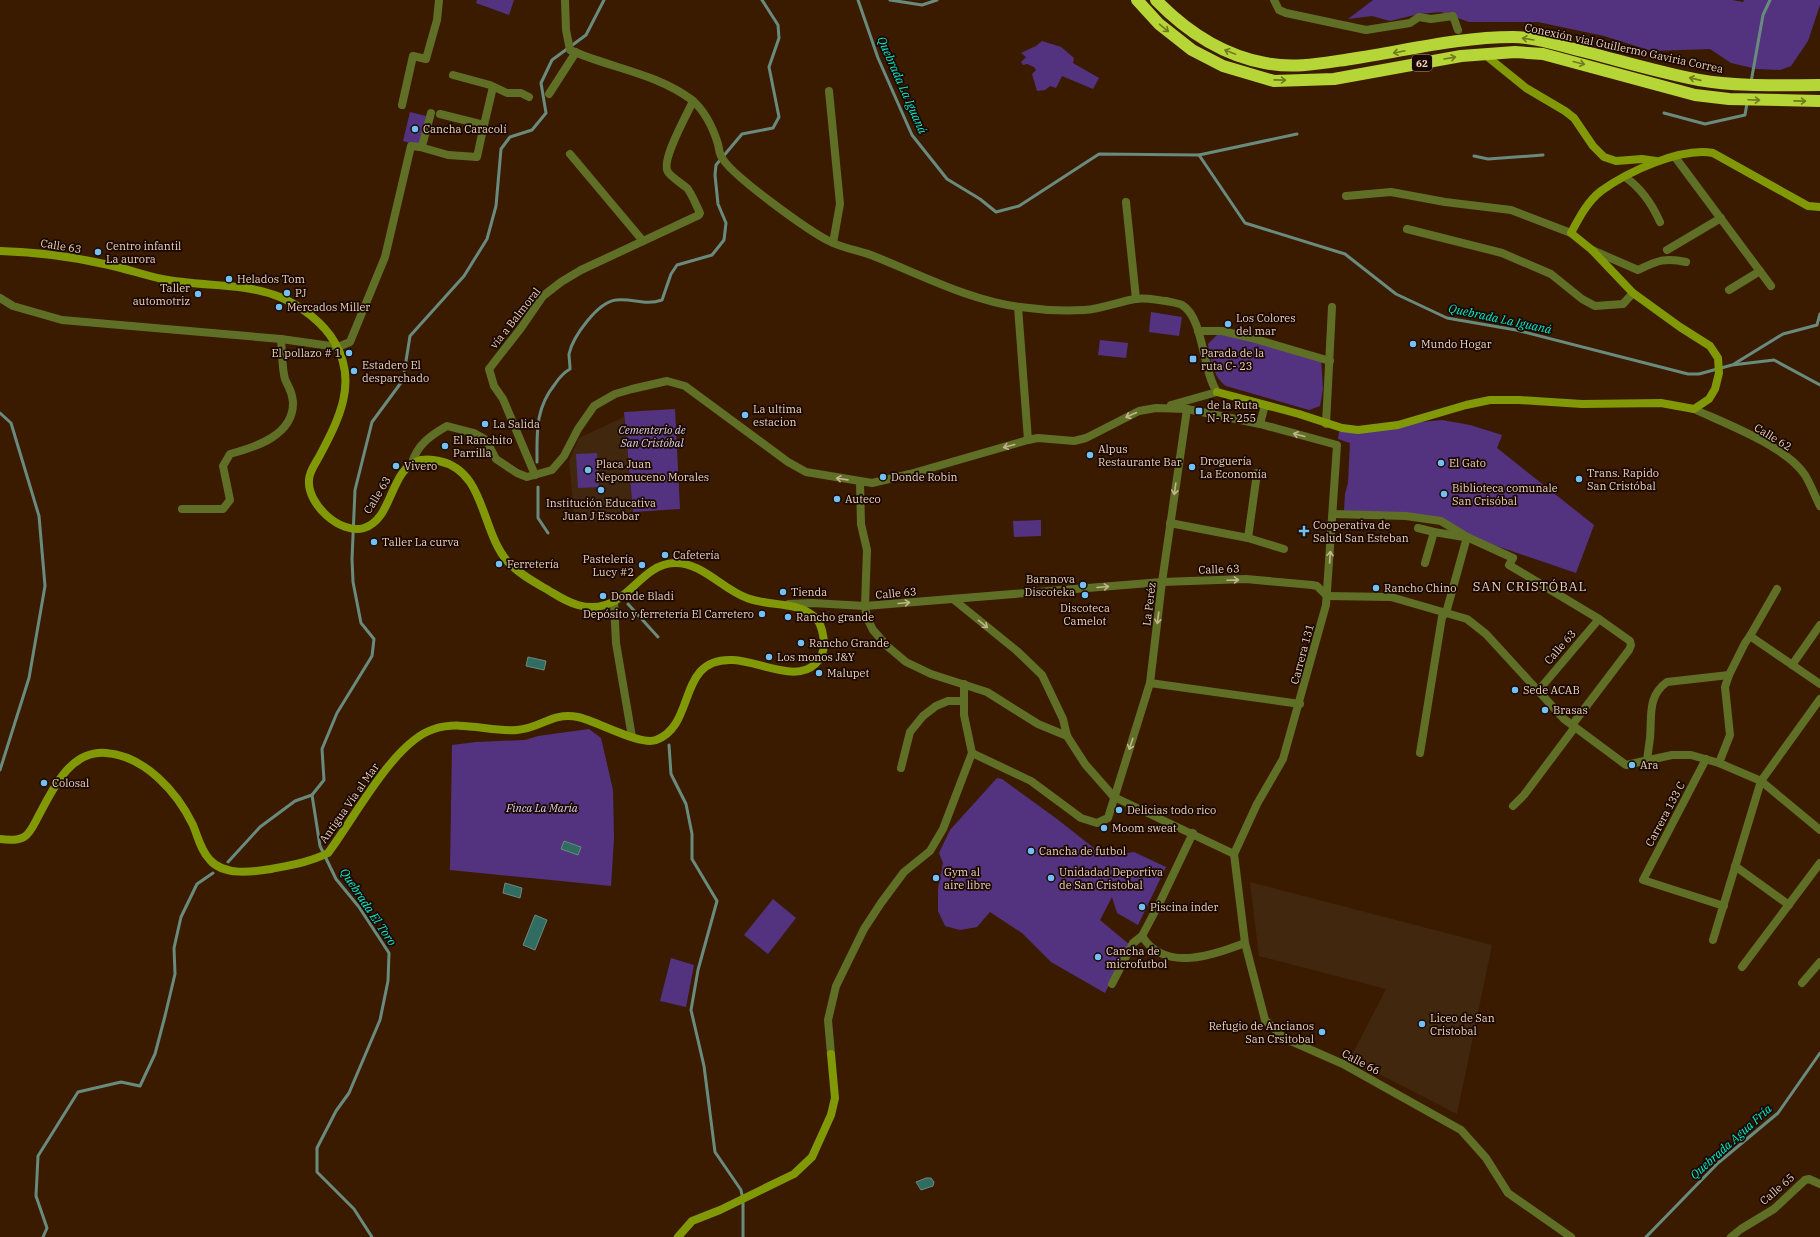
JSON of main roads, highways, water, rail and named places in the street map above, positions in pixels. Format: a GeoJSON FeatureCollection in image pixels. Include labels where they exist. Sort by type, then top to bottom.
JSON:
{"type":"FeatureCollection","features":[{"type":"Feature","properties":{"kind":"highway","name":"Conexión vial Guillermo Gaviria Correa"},"geometry":{"type":"LineString","coordinates":[[1137,0],[1159,24],[1192,50],[1224,66],[1274,80],[1334,79],[1446,59],[1516,52],[1544,54],[1695,94],[1729,99],[1820,101]]}},
{"type":"Feature","properties":{"kind":"highway","name":"Conexión vial Guillermo Gaviria Correa"},"geometry":{"type":"LineString","coordinates":[[1156,0],[1170,15],[1212,45],[1266,64],[1322,64],[1394,53],[1430,44],[1514,37],[1550,42],[1698,80],[1733,84],[1820,86]]}},
{"type":"Feature","properties":{"kind":"main road"},"geometry":{"type":"LineString","coordinates":[[1484,54],[1526,88],[1574,118],[1593,146],[1604,157],[1616,161],[1642,159],[1657,161]]}},
{"type":"Feature","properties":{"kind":"main road"},"geometry":{"type":"LineString","coordinates":[[1217,392],[1326,424],[1358,430],[1398,425],[1466,405],[1490,400],[1519,400],[1582,404],[1661,404],[1694,409],[1709,400],[1715,390],[1719,373],[1718,358],[1710,346],[1680,327],[1633,292],[1592,250],[1571,234],[1582,210],[1601,191],[1657,161],[1704,152],[1713,153],[1808,206],[1820,207]]}},
{"type":"Feature","properties":{"kind":"main road","name":"Calle 63"},"geometry":{"type":"LineString","coordinates":[[0,251],[22,252],[106,265],[164,280],[264,292],[283,298],[313,318],[330,334],[344,360],[346,392],[340,412],[331,432],[308,476],[310,492],[319,508],[331,519],[346,527],[358,530],[369,527],[384,509],[403,472],[412,463],[426,459],[443,462],[460,468],[469,479],[497,544],[510,563],[533,581],[564,599],[580,606],[598,608],[614,602],[661,565],[677,562],[693,566],[710,575],[727,589],[745,598],[763,603],[789,604],[817,619],[822,627],[825,647],[823,656],[812,668],[808,670],[796,672],[785,671],[734,660],[719,661],[707,665],[699,671],[685,700],[680,716],[671,730],[656,740],[648,741],[632,737],[593,721],[561,715]]}},
{"type":"Feature","properties":{"kind":"main road","name":"Antigua Vía al Mar"},"geometry":{"type":"LineString","coordinates":[[0,839],[12,840],[24,837],[32,828],[62,774],[75,762],[90,755],[103,753],[116,754],[144,766],[159,778],[177,800],[193,825],[202,848],[210,861],[220,867],[236,871],[254,872],[290,865],[317,858],[327,853],[386,770],[418,738],[434,729],[454,726],[520,730],[535,726],[561,715]]}},
{"type":"Feature","properties":{"kind":"main road"},"geometry":{"type":"LineString","coordinates":[[678,1237],[692,1221],[720,1210],[794,1174],[812,1157],[831,1115],[835,1098],[831,1054]]}},
{"type":"Feature","properties":{"kind":"water"},"geometry":{"type":"Polygon","coordinates":[[[528,657],[546,661],[544,670],[526,666],[528,657]]]}},
{"type":"Feature","properties":{"kind":"water"},"geometry":{"type":"Polygon","coordinates":[[[564,841],[581,847],[578,855],[561,849],[564,841]]]}},
{"type":"Feature","properties":{"kind":"water"},"geometry":{"type":"Polygon","coordinates":[[[505,883],[522,888],[520,898],[503,893],[505,883]]]}},
{"type":"Feature","properties":{"kind":"water"},"geometry":{"type":"Polygon","coordinates":[[[535,915],[547,920],[535,950],[523,945],[535,915]]]}},
{"type":"Feature","properties":{"kind":"water"},"geometry":{"type":"Polygon","coordinates":[[[926,1178],[931,1178],[934,1182],[933,1186],[921,1190],[916,1182],[926,1178]]]}},
{"type":"Feature","properties":{"kind":"waterway"},"geometry":{"type":"LineString","coordinates":[[228,862],[260,827],[295,801],[312,795],[324,780],[322,749],[337,713],[372,656],[374,639],[361,623],[353,582],[352,559],[355,490],[372,422],[403,380],[410,336],[464,276],[487,239],[496,206],[501,149],[510,137],[532,130],[546,113],[541,83],[552,60],[586,35],[604,0]]}},
{"type":"Feature","properties":{"kind":"waterway"},"geometry":{"type":"LineString","coordinates":[[537,462],[538,421],[544,403],[548,393],[563,374],[570,369],[569,354],[571,347],[587,321],[602,307],[609,302],[616,300],[644,302],[656,302],[662,300],[671,274],[677,265],[712,255],[724,240],[726,223],[718,204],[715,175],[716,165],[742,134],[773,128],[779,117],[769,67],[779,38],[778,25],[762,0]]}},
{"type":"Feature","properties":{"kind":"waterway","name":"Quebrada La Iguaná"},"geometry":{"type":"LineString","coordinates":[[858,0],[878,58],[912,135],[947,179],[980,199],[996,212],[1019,206],[1099,154],[1199,155],[1245,223],[1345,254],[1396,294],[1447,318],[1516,330],[1688,374],[1699,374],[1732,365],[1774,360],[1820,385]]}},
{"type":"Feature","properties":{"kind":"waterway"},"geometry":{"type":"LineString","coordinates":[[890,0],[922,5],[937,0]]}},
{"type":"Feature","properties":{"kind":"waterway"},"geometry":{"type":"LineString","coordinates":[[1751,82],[1763,15],[1770,0]]}},
{"type":"Feature","properties":{"kind":"waterway"},"geometry":{"type":"LineString","coordinates":[[1664,113],[1705,124],[1745,115],[1747,103]]}},
{"type":"Feature","properties":{"kind":"waterway"},"geometry":{"type":"LineString","coordinates":[[1199,155],[1297,134]]}},
{"type":"Feature","properties":{"kind":"waterway"},"geometry":{"type":"LineString","coordinates":[[1474,156],[1488,159],[1543,155]]}},
{"type":"Feature","properties":{"kind":"waterway"},"geometry":{"type":"LineString","coordinates":[[1734,364],[1783,334],[1817,325],[1820,314]]}},
{"type":"Feature","properties":{"kind":"waterway"},"geometry":{"type":"LineString","coordinates":[[0,413],[11,423],[39,516],[45,586],[29,678],[0,770]]}},
{"type":"Feature","properties":{"kind":"waterway"},"geometry":{"type":"LineString","coordinates":[[538,487],[538,518],[548,533]]}},
{"type":"Feature","properties":{"kind":"waterway"},"geometry":{"type":"LineString","coordinates":[[628,604],[658,637]]}},
{"type":"Feature","properties":{"kind":"waterway"},"geometry":{"type":"LineString","coordinates":[[669,745],[671,774],[686,804],[692,834],[692,859],[717,901],[698,970],[691,1010],[704,1066],[715,1152],[741,1190],[742,1195]]}},
{"type":"Feature","properties":{"kind":"waterway","name":"Quebrada El Toro"},"geometry":{"type":"LineString","coordinates":[[312,795],[320,846],[336,879],[359,907],[389,953],[388,981],[380,1020],[349,1093],[336,1111],[317,1148],[317,1172],[354,1209],[372,1237]]}},
{"type":"Feature","properties":{"kind":"waterway"},"geometry":{"type":"LineString","coordinates":[[43,1237],[47,1228],[36,1196],[38,1156],[78,1092],[121,1082],[140,1086],[155,1054],[165,1016],[175,974],[174,948],[181,917],[197,884],[213,873]]}},
{"type":"Feature","properties":{"kind":"waterway","name":"Quebrada Agua Fría"},"geometry":{"type":"LineString","coordinates":[[1646,1237],[1718,1163],[1778,1113],[1820,1053]]}},
{"type":"Feature","properties":{"kind":"waterway"},"geometry":{"type":"LineString","coordinates":[[743,1201],[743,1237]]}},
{"type":"Feature","properties":{"kind":"place","name":"Cancha Caracolí"},"geometry":{"type":"Point","coordinates":[415,129]}},
{"type":"Feature","properties":{"kind":"place","name":"Centro infantil La aurora"},"geometry":{"type":"Point","coordinates":[98,252]}},
{"type":"Feature","properties":{"kind":"place","name":"Helados Tom"},"geometry":{"type":"Point","coordinates":[229,279]}},
{"type":"Feature","properties":{"kind":"place","name":"PJ"},"geometry":{"type":"Point","coordinates":[287,293]}},
{"type":"Feature","properties":{"kind":"place","name":"Taller automotriz"},"geometry":{"type":"Point","coordinates":[198,294]}},
{"type":"Feature","properties":{"kind":"place","name":"Mercados Miller"},"geometry":{"type":"Point","coordinates":[279,307]}},
{"type":"Feature","properties":{"kind":"place","name":"Los Colores del mar"},"geometry":{"type":"Point","coordinates":[1228,324]}},
{"type":"Feature","properties":{"kind":"place","name":"Mundo Hogar"},"geometry":{"type":"Point","coordinates":[1413,344]}},
{"type":"Feature","properties":{"kind":"place","name":"El pollazo # 1"},"geometry":{"type":"Point","coordinates":[349,353]}},
{"type":"Feature","properties":{"kind":"place","name":"Parada de la ruta C- 23"},"geometry":{"type":"Point","coordinates":[1193,359]}},
{"type":"Feature","properties":{"kind":"place","name":"Estadero El desparchado"},"geometry":{"type":"Point","coordinates":[354,371]}},
{"type":"Feature","properties":{"kind":"place","name":"de la Ruta N- R- 255"},"geometry":{"type":"Point","coordinates":[1199,411]}},
{"type":"Feature","properties":{"kind":"place","name":"La ultima estacion"},"geometry":{"type":"Point","coordinates":[745,415]}},
{"type":"Feature","properties":{"kind":"place","name":"La Salida"},"geometry":{"type":"Point","coordinates":[485,424]}},
{"type":"Feature","properties":{"kind":"place","name":"El Ranchito Parrilla"},"geometry":{"type":"Point","coordinates":[445,446]}},
{"type":"Feature","properties":{"kind":"place","name":"Alpus Restaurante Bar"},"geometry":{"type":"Point","coordinates":[1090,455]}},
{"type":"Feature","properties":{"kind":"place","name":"El Gato"},"geometry":{"type":"Point","coordinates":[1441,463]}},
{"type":"Feature","properties":{"kind":"place","name":"Vivero"},"geometry":{"type":"Point","coordinates":[396,466]}},
{"type":"Feature","properties":{"kind":"place","name":"Droguería La Economía"},"geometry":{"type":"Point","coordinates":[1192,467]}},
{"type":"Feature","properties":{"kind":"place","name":"Placa Juan Nepomuceno Morales"},"geometry":{"type":"Point","coordinates":[588,470]}},
{"type":"Feature","properties":{"kind":"place","name":"Donde Robin"},"geometry":{"type":"Point","coordinates":[883,477]}},
{"type":"Feature","properties":{"kind":"place","name":"Trans. Rapido San Cristóbal"},"geometry":{"type":"Point","coordinates":[1579,479]}},
{"type":"Feature","properties":{"kind":"place","name":"Institución Educativa Juan J Escobar"},"geometry":{"type":"Point","coordinates":[601,490]}},
{"type":"Feature","properties":{"kind":"place","name":"Biblioteca comunale San Crisóbal"},"geometry":{"type":"Point","coordinates":[1444,494]}},
{"type":"Feature","properties":{"kind":"place","name":"Auteco"},"geometry":{"type":"Point","coordinates":[837,499]}},
{"type":"Feature","properties":{"kind":"place","name":"Cooperativa de Salud San Esteban"},"geometry":{"type":"Point","coordinates":[1304,531]}},
{"type":"Feature","properties":{"kind":"place","name":"Taller La curva"},"geometry":{"type":"Point","coordinates":[374,542]}},
{"type":"Feature","properties":{"kind":"place","name":"Cafetería"},"geometry":{"type":"Point","coordinates":[665,555]}},
{"type":"Feature","properties":{"kind":"place","name":"Ferretería"},"geometry":{"type":"Point","coordinates":[499,564]}},
{"type":"Feature","properties":{"kind":"place","name":"Pastelería Lucy #2"},"geometry":{"type":"Point","coordinates":[642,565]}},
{"type":"Feature","properties":{"kind":"place","name":"Baranova Discoteka"},"geometry":{"type":"Point","coordinates":[1083,585]}},
{"type":"Feature","properties":{"kind":"place","name":"Rancho Chino"},"geometry":{"type":"Point","coordinates":[1376,588]}},
{"type":"Feature","properties":{"kind":"place","name":"Tienda"},"geometry":{"type":"Point","coordinates":[783,592]}},
{"type":"Feature","properties":{"kind":"place","name":"Discoteca Camelot"},"geometry":{"type":"Point","coordinates":[1085,595]}},
{"type":"Feature","properties":{"kind":"place","name":"Donde Bladi"},"geometry":{"type":"Point","coordinates":[603,596]}},
{"type":"Feature","properties":{"kind":"place","name":"Depósito y ferretería El Carretero"},"geometry":{"type":"Point","coordinates":[762,614]}},
{"type":"Feature","properties":{"kind":"place","name":"Rancho grande"},"geometry":{"type":"Point","coordinates":[788,617]}},
{"type":"Feature","properties":{"kind":"place","name":"Rancho Grande"},"geometry":{"type":"Point","coordinates":[801,643]}},
{"type":"Feature","properties":{"kind":"place","name":"Los monos J&Y"},"geometry":{"type":"Point","coordinates":[769,657]}},
{"type":"Feature","properties":{"kind":"place","name":"Malupet"},"geometry":{"type":"Point","coordinates":[819,673]}},
{"type":"Feature","properties":{"kind":"place","name":"Sede ACAB"},"geometry":{"type":"Point","coordinates":[1515,690]}},
{"type":"Feature","properties":{"kind":"place","name":"Brasas"},"geometry":{"type":"Point","coordinates":[1545,710]}},
{"type":"Feature","properties":{"kind":"place","name":"Ara"},"geometry":{"type":"Point","coordinates":[1632,765]}},
{"type":"Feature","properties":{"kind":"place","name":"Colosal"},"geometry":{"type":"Point","coordinates":[44,783]}},
{"type":"Feature","properties":{"kind":"place","name":"Delicias todo rico"},"geometry":{"type":"Point","coordinates":[1119,810]}},
{"type":"Feature","properties":{"kind":"place","name":"Moom sweat"},"geometry":{"type":"Point","coordinates":[1104,828]}},
{"type":"Feature","properties":{"kind":"place","name":"Cancha de futbol"},"geometry":{"type":"Point","coordinates":[1031,851]}},
{"type":"Feature","properties":{"kind":"place","name":"Gym al aire libre"},"geometry":{"type":"Point","coordinates":[936,878]}},
{"type":"Feature","properties":{"kind":"place","name":"Unidadad Deportiva de San Cristobal"},"geometry":{"type":"Point","coordinates":[1051,878]}},
{"type":"Feature","properties":{"kind":"place","name":"Piscina inder"},"geometry":{"type":"Point","coordinates":[1142,907]}},
{"type":"Feature","properties":{"kind":"place","name":"Cancha de microfutbol"},"geometry":{"type":"Point","coordinates":[1098,957]}},
{"type":"Feature","properties":{"kind":"place","name":"Liceo de San Cristobal"},"geometry":{"type":"Point","coordinates":[1422,1024]}},
{"type":"Feature","properties":{"kind":"place","name":"Refugio de Ancianos San Crsitobal"},"geometry":{"type":"Point","coordinates":[1322,1032]}},
{"type":"Feature","properties":{"kind":"district","name":"SAN CRISTÓBAL"},"geometry":{"type":"Point","coordinates":[1530,586]}},
{"type":"Feature","properties":{"kind":"park label","name":"Cementerio de San Cristóbal"},"geometry":{"type":"Point","coordinates":[652,436]}},
{"type":"Feature","properties":{"kind":"park label","name":"Finca La María"},"geometry":{"type":"Point","coordinates":[542,808]}}]}
